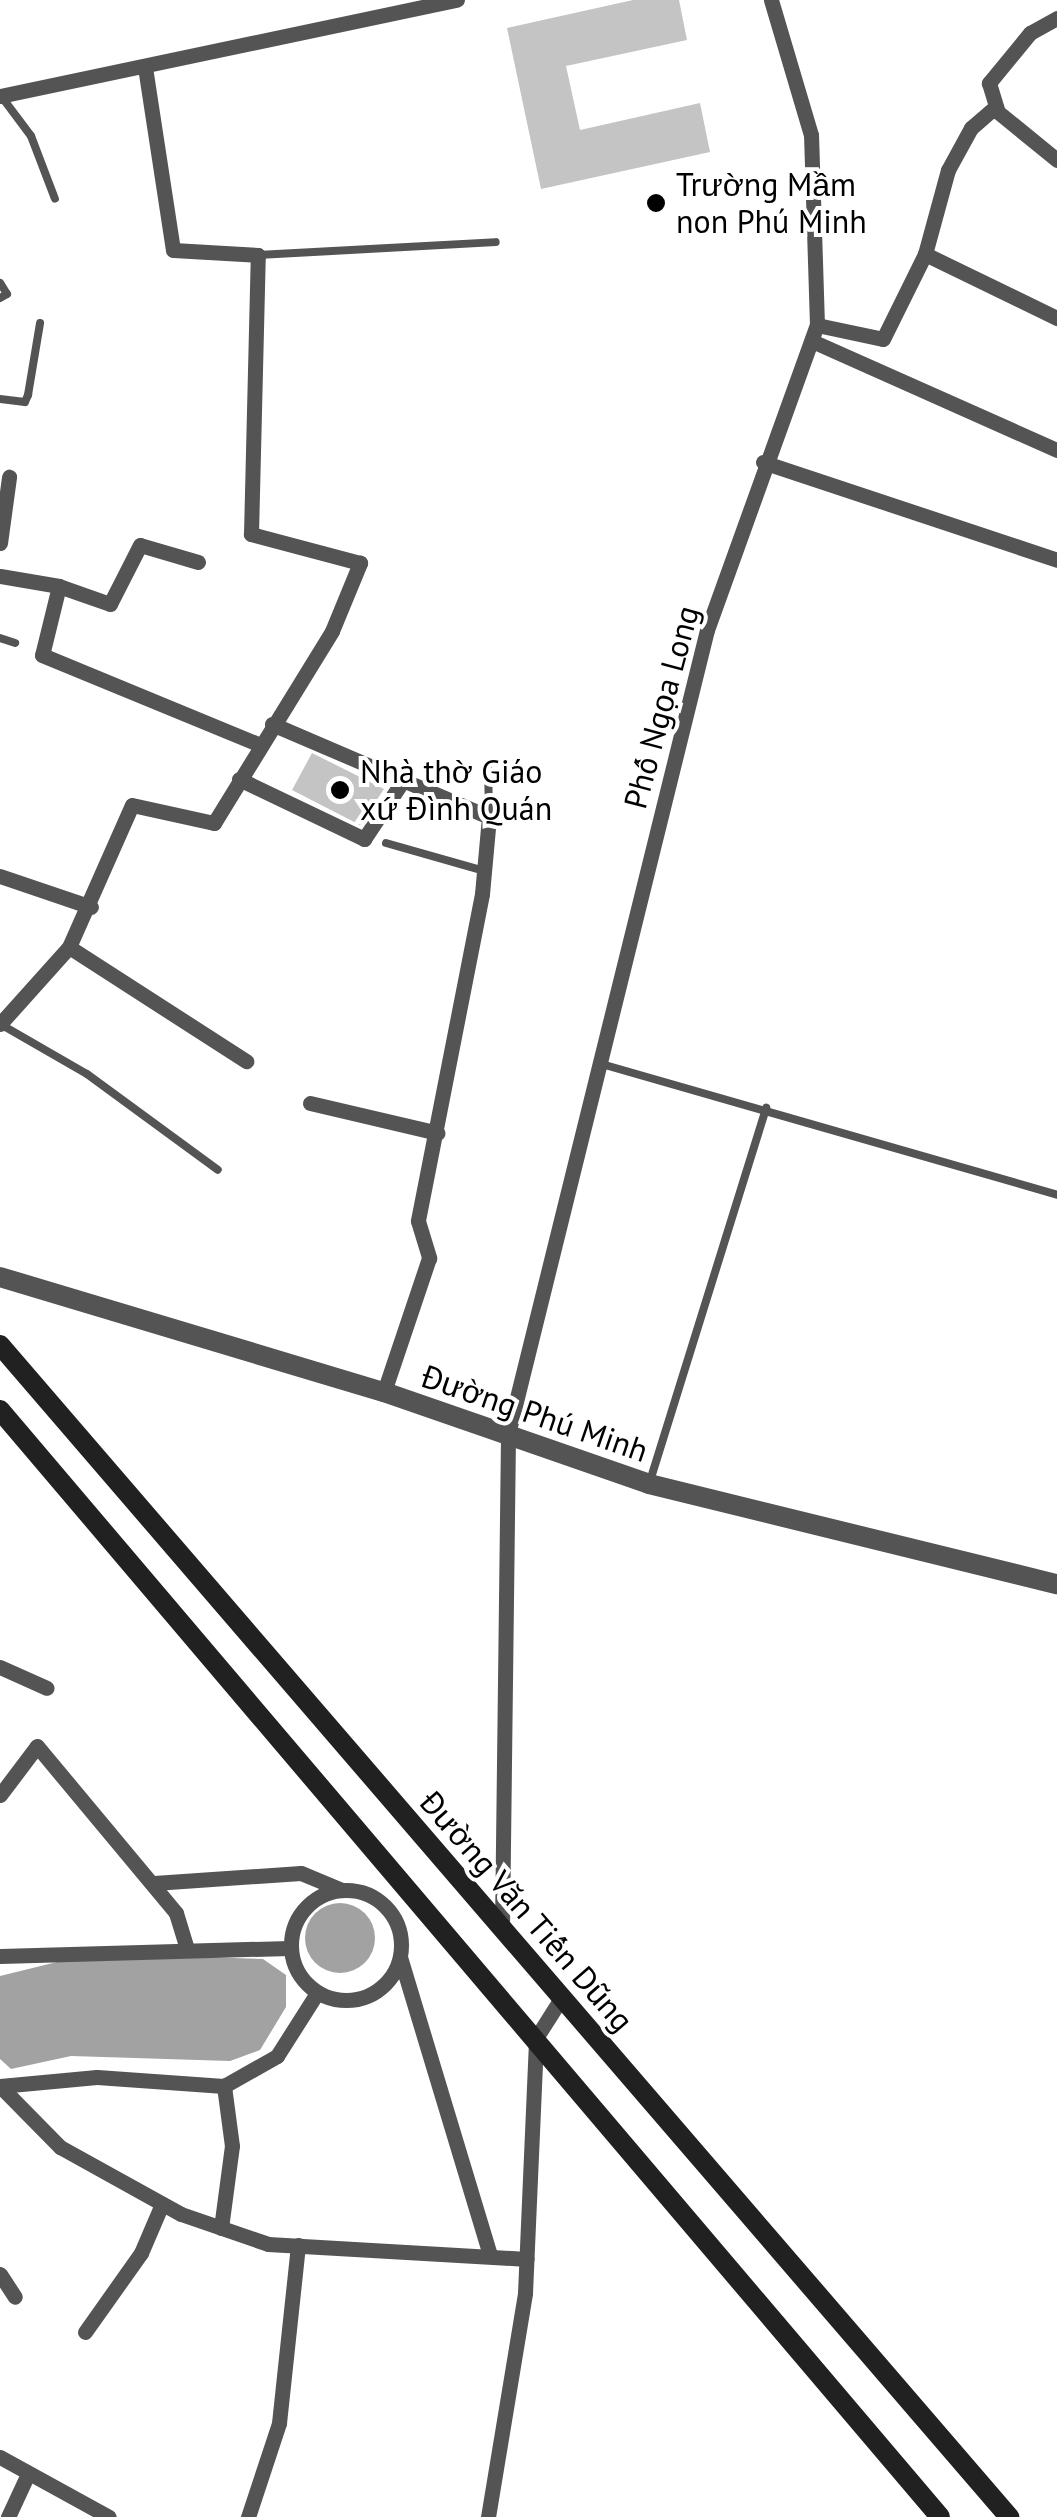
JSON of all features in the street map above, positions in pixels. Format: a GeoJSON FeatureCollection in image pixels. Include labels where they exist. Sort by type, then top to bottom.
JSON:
{"type":"FeatureCollection","features":[{"type":"Feature","properties":{"kind":"main road","name":"Đường Văn Tiến Dũng"},"geometry":{"type":"LineString","coordinates":[[0,1345],[1009,2517]]}},
{"type":"Feature","properties":{"kind":"main road"},"geometry":{"type":"LineString","coordinates":[[0,1410],[434,1916],[940,2517]]}},
{"type":"Feature","properties":{"kind":"street"},"geometry":{"type":"LineString","coordinates":[[0,96],[457,0]]}},
{"type":"Feature","properties":{"kind":"street","name":"Phố Ngọa Long"},"geometry":{"type":"LineString","coordinates":[[502,1927],[508,1434],[605,1065],[682,726],[763,462],[815,333],[811,135],[770,0]]}},
{"type":"Feature","properties":{"kind":"street"},"geometry":{"type":"LineString","coordinates":[[1057,18],[1030,33],[988,83],[996,106],[1057,160]]}},
{"type":"Feature","properties":{"kind":"street"},"geometry":{"type":"LineString","coordinates":[[0,1024],[69,947],[91,907],[134,803],[209,824],[332,631],[360,563],[251,534],[258,255],[172,248],[146,68]]}},
{"type":"Feature","properties":{"kind":"street"},"geometry":{"type":"LineString","coordinates":[[815,333],[883,339],[925,254],[948,170],[971,128],[996,106]]}},
{"type":"Feature","properties":{"kind":"street"},"geometry":{"type":"LineString","coordinates":[[925,254],[1057,318]]}},
{"type":"Feature","properties":{"kind":"street"},"geometry":{"type":"LineString","coordinates":[[815,333],[1057,450]]}},
{"type":"Feature","properties":{"kind":"street"},"geometry":{"type":"LineString","coordinates":[[763,462],[1057,560]]}},
{"type":"Feature","properties":{"kind":"street"},"geometry":{"type":"LineString","coordinates":[[0,544],[8,478]]}},
{"type":"Feature","properties":{"kind":"street"},"geometry":{"type":"LineString","coordinates":[[0,576],[59,586],[110,604],[140,544],[198,562]]}},
{"type":"Feature","properties":{"kind":"street"},"geometry":{"type":"LineString","coordinates":[[59,586],[42,655],[260,745]]}},
{"type":"Feature","properties":{"kind":"street"},"geometry":{"type":"LineString","coordinates":[[272,724],[488,818],[484,871],[438,1133],[418,1222],[428,1258],[384,1392]]}},
{"type":"Feature","properties":{"kind":"street"},"geometry":{"type":"LineString","coordinates":[[239,779],[360,839],[374,832],[402,782]]}},
{"type":"Feature","properties":{"kind":"street"},"geometry":{"type":"LineString","coordinates":[[0,876],[91,907]]}},
{"type":"Feature","properties":{"kind":"street"},"geometry":{"type":"LineString","coordinates":[[69,947],[246,1061]]}},
{"type":"Feature","properties":{"kind":"street"},"geometry":{"type":"LineString","coordinates":[[310,1103],[438,1133]]}},
{"type":"Feature","properties":{"kind":"street","name":"Đường Phú Minh"},"geometry":{"type":"LineString","coordinates":[[0,1276],[384,1392],[649,1484],[1057,1584]]}},
{"type":"Feature","properties":{"kind":"street"},"geometry":{"type":"LineString","coordinates":[[0,1667],[47,1688]]}},
{"type":"Feature","properties":{"kind":"street"},"geometry":{"type":"LineString","coordinates":[[0,1796],[37,1746],[154,1883],[176,1913],[187,1948]]}},
{"type":"Feature","properties":{"kind":"street"},"geometry":{"type":"LineString","coordinates":[[154,1883],[301,1873],[342,1890],[363,1892],[395,1919],[400,1957],[490,2256]]}},
{"type":"Feature","properties":{"kind":"street"},"geometry":{"type":"LineString","coordinates":[[342,1890],[304,1909],[290,1948],[304,1982],[318,1993],[342,2001],[368,1996],[389,1980],[400,1957]]}},
{"type":"Feature","properties":{"kind":"street"},"geometry":{"type":"LineString","coordinates":[[395,1919],[434,1916]]}},
{"type":"Feature","properties":{"kind":"street"},"geometry":{"type":"LineString","coordinates":[[0,1956],[290,1948]]}},
{"type":"Feature","properties":{"kind":"street"},"geometry":{"type":"LineString","coordinates":[[0,2086],[97,2077],[224,2086],[277,2056],[318,1993]]}},
{"type":"Feature","properties":{"kind":"street"},"geometry":{"type":"LineString","coordinates":[[488,2517],[526,2258],[536,2038],[562,1998]]}},
{"type":"Feature","properties":{"kind":"street"},"geometry":{"type":"LineString","coordinates":[[0,2086],[60,2147],[162,2204],[221,2228],[298,2246],[526,2258]]}},
{"type":"Feature","properties":{"kind":"street"},"geometry":{"type":"LineString","coordinates":[[221,2228],[232,2146],[224,2086]]}},
{"type":"Feature","properties":{"kind":"street"},"geometry":{"type":"LineString","coordinates":[[85,2332],[140,2254],[162,2204]]}},
{"type":"Feature","properties":{"kind":"street"},"geometry":{"type":"LineString","coordinates":[[248,2517],[279,2423],[298,2246]]}},
{"type":"Feature","properties":{"kind":"street"},"geometry":{"type":"LineString","coordinates":[[0,2274],[15,2297]]}},
{"type":"Feature","properties":{"kind":"street"},"geometry":{"type":"LineString","coordinates":[[0,2457],[27,2476],[109,2517]]}},
{"type":"Feature","properties":{"kind":"street"},"geometry":{"type":"LineString","coordinates":[[8,2517],[27,2476]]}},
{"type":"Feature","properties":{"kind":"lane"},"geometry":{"type":"LineString","coordinates":[[0,96],[31,136],[55,199]]}},
{"type":"Feature","properties":{"kind":"lane"},"geometry":{"type":"LineString","coordinates":[[258,255],[496,242]]}},
{"type":"Feature","properties":{"kind":"lane"},"geometry":{"type":"LineString","coordinates":[[0,283],[6,294],[0,298]]}},
{"type":"Feature","properties":{"kind":"lane"},"geometry":{"type":"LineString","coordinates":[[0,399],[24,402],[28,395],[40,322]]}},
{"type":"Feature","properties":{"kind":"lane"},"geometry":{"type":"LineString","coordinates":[[0,638],[15,643]]}},
{"type":"Feature","properties":{"kind":"lane"},"geometry":{"type":"LineString","coordinates":[[488,762],[488,818]]}},
{"type":"Feature","properties":{"kind":"lane"},"geometry":{"type":"LineString","coordinates":[[386,843],[484,871]]}},
{"type":"Feature","properties":{"kind":"lane"},"geometry":{"type":"LineString","coordinates":[[0,1024],[86,1074],[218,1170]]}},
{"type":"Feature","properties":{"kind":"lane"},"geometry":{"type":"LineString","coordinates":[[605,1065],[766,1108],[1057,1195]]}},
{"type":"Feature","properties":{"kind":"lane"},"geometry":{"type":"LineString","coordinates":[[649,1484],[766,1108]]}},
{"type":"Feature","properties":{"kind":"shaded area"},"geometry":{"type":"Polygon","coordinates":[[[340,1903],[365,1913],[375,1938],[365,1963],[340,1973],[315,1963],[305,1938],[315,1913],[340,1903]]]}},
{"type":"Feature","properties":{"kind":"shaded area"},"geometry":{"type":"Polygon","coordinates":[[[145,1955],[263,1959],[286,1975],[286,2007],[260,2050],[230,2061],[71,2056],[11,2069],[0,2059],[0,1976],[61,1961],[145,1955]]]}},
{"type":"Feature","properties":{"kind":"building"},"geometry":{"type":"Polygon","coordinates":[[[633,0],[679,0],[687,40],[566,66],[580,130],[700,103],[710,152],[541,189],[507,28],[633,0]]]}},
{"type":"Feature","properties":{"kind":"building","name":"Nhà thờ Giáo xứ Đình Quán"},"geometry":{"type":"Polygon","coordinates":[[[312,753],[384,789],[360,825],[292,790],[312,753]]]}},
{"type":"Feature","properties":{"kind":"place","name":"Trường Mầm non Phú Minh"},"geometry":{"type":"Point","coordinates":[656,203]}},
{"type":"Feature","properties":{"kind":"place","name":"Nhà thờ Giáo xứ Đình Quán"},"geometry":{"type":"Point","coordinates":[340,790]}}]}
